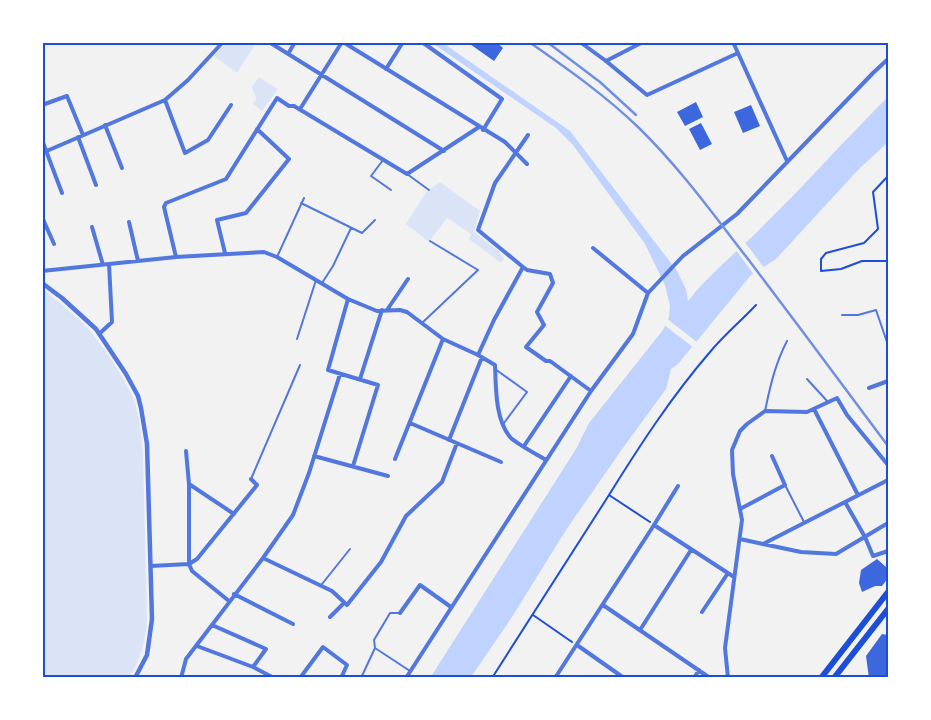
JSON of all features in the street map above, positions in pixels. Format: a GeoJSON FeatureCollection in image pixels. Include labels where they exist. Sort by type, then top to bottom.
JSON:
{"type":"FeatureCollection","features":[{"type":"Feature","properties":{"kind":"highway"},"geometry":{"type":"LineString","coordinates":[[821,678],[888,592]]}},
{"type":"Feature","properties":{"kind":"highway"},"geometry":{"type":"LineString","coordinates":[[834,678],[888,609]]}},
{"type":"Feature","properties":{"kind":"street"},"geometry":{"type":"LineString","coordinates":[[45,152],[165,100],[188,80],[223,42]]}},
{"type":"Feature","properties":{"kind":"street"},"geometry":{"type":"LineString","coordinates":[[269,42],[444,151]]}},
{"type":"Feature","properties":{"kind":"street"},"geometry":{"type":"LineString","coordinates":[[288,54],[295,42]]}},
{"type":"Feature","properties":{"kind":"street"},"geometry":{"type":"LineString","coordinates":[[300,109],[342,42],[504,142],[527,164]]}},
{"type":"Feature","properties":{"kind":"street"},"geometry":{"type":"LineString","coordinates":[[386,69],[403,42]]}},
{"type":"Feature","properties":{"kind":"street"},"geometry":{"type":"LineString","coordinates":[[176,257],[164,207],[166,203],[226,179],[277,98],[289,106],[300,109],[407,174],[481,128],[502,99],[422,42]]}},
{"type":"Feature","properties":{"kind":"street"},"geometry":{"type":"LineString","coordinates":[[580,42],[647,95],[738,53]]}},
{"type":"Feature","properties":{"kind":"street"},"geometry":{"type":"LineString","coordinates":[[606,61],[643,42]]}},
{"type":"Feature","properties":{"kind":"street"},"geometry":{"type":"LineString","coordinates":[[733,42],[787,161]]}},
{"type":"Feature","properties":{"kind":"street"},"geometry":{"type":"LineString","coordinates":[[406,678],[591,390],[633,334],[648,293],[683,256],[738,214],[787,161],[888,60]]}},
{"type":"Feature","properties":{"kind":"street"},"geometry":{"type":"LineString","coordinates":[[42,105],[66,96],[83,135]]}},
{"type":"Feature","properties":{"kind":"street"},"geometry":{"type":"LineString","coordinates":[[165,100],[185,153],[208,140],[230,105]]}},
{"type":"Feature","properties":{"kind":"street"},"geometry":{"type":"LineString","coordinates":[[105,125],[122,168]]}},
{"type":"Feature","properties":{"kind":"street"},"geometry":{"type":"LineString","coordinates":[[225,253],[217,220],[246,213],[289,159],[257,129]]}},
{"type":"Feature","properties":{"kind":"street"},"geometry":{"type":"LineString","coordinates":[[528,135],[495,183],[478,230],[527,270],[550,274],[553,283],[537,312],[544,325],[526,347],[546,361],[550,361],[591,390]]}},
{"type":"Feature","properties":{"kind":"street"},"geometry":{"type":"LineString","coordinates":[[78,137],[96,185]]}},
{"type":"Feature","properties":{"kind":"street"},"geometry":{"type":"LineString","coordinates":[[42,140],[62,194]]}},
{"type":"Feature","properties":{"kind":"street"},"geometry":{"type":"LineString","coordinates":[[42,216],[54,244]]}},
{"type":"Feature","properties":{"kind":"street"},"geometry":{"type":"LineString","coordinates":[[129,222],[138,261]]}},
{"type":"Feature","properties":{"kind":"street"},"geometry":{"type":"LineString","coordinates":[[92,227],[102,264]]}},
{"type":"Feature","properties":{"kind":"street"},"geometry":{"type":"LineString","coordinates":[[593,248],[648,293]]}},
{"type":"Feature","properties":{"kind":"street"},"geometry":{"type":"LineString","coordinates":[[42,271],[225,253],[260,251],[277,257],[348,299],[377,311],[400,310],[407,312],[444,339],[495,365],[496,394],[504,423],[511,438],[546,460]]}},
{"type":"Feature","properties":{"kind":"street"},"geometry":{"type":"LineString","coordinates":[[99,334],[112,322],[109,264]]}},
{"type":"Feature","properties":{"kind":"street"},"geometry":{"type":"LineString","coordinates":[[449,440],[494,320],[523,267]]}},
{"type":"Feature","properties":{"kind":"street"},"geometry":{"type":"LineString","coordinates":[[387,310],[408,279]]}},
{"type":"Feature","properties":{"kind":"street"},"geometry":{"type":"LineString","coordinates":[[42,284],[62,298],[96,329],[126,374],[138,396],[141,408],[148,444],[152,619],[146,654],[135,678]]}},
{"type":"Feature","properties":{"kind":"street"},"geometry":{"type":"LineString","coordinates":[[348,299],[328,370],[378,385],[353,466]]}},
{"type":"Feature","properties":{"kind":"street"},"geometry":{"type":"LineString","coordinates":[[360,379],[382,310]]}},
{"type":"Feature","properties":{"kind":"street"},"geometry":{"type":"LineString","coordinates":[[395,459],[444,339]]}},
{"type":"Feature","properties":{"kind":"street"},"geometry":{"type":"LineString","coordinates":[[181,678],[186,659],[263,558],[292,515],[314,456],[340,374]]}},
{"type":"Feature","properties":{"kind":"street"},"geometry":{"type":"LineString","coordinates":[[524,446],[571,376]]}},
{"type":"Feature","properties":{"kind":"street"},"geometry":{"type":"LineString","coordinates":[[869,388],[888,381]]}},
{"type":"Feature","properties":{"kind":"street"},"geometry":{"type":"LineString","coordinates":[[728,678],[725,648],[742,520],[733,474],[732,450],[740,431],[765,411],[807,412],[837,398],[848,415],[888,465]]}},
{"type":"Feature","properties":{"kind":"street"},"geometry":{"type":"LineString","coordinates":[[814,409],[858,495]]}},
{"type":"Feature","properties":{"kind":"street"},"geometry":{"type":"LineString","coordinates":[[410,423],[500,462]]}},
{"type":"Feature","properties":{"kind":"street"},"geometry":{"type":"LineString","coordinates":[[263,558],[332,591],[347,605],[381,562],[406,516],[442,482],[457,443]]}},
{"type":"Feature","properties":{"kind":"street"},"geometry":{"type":"LineString","coordinates":[[186,451],[189,484],[190,564],[192,571],[229,601]]}},
{"type":"Feature","properties":{"kind":"street"},"geometry":{"type":"LineString","coordinates":[[314,456],[388,476]]}},
{"type":"Feature","properties":{"kind":"street"},"geometry":{"type":"LineString","coordinates":[[740,509],[785,485],[772,456]]}},
{"type":"Feature","properties":{"kind":"street"},"geometry":{"type":"LineString","coordinates":[[151,566],[190,564],[197,559],[257,485],[251,479]]}},
{"type":"Feature","properties":{"kind":"street"},"geometry":{"type":"LineString","coordinates":[[763,544],[888,480]]}},
{"type":"Feature","properties":{"kind":"street"},"geometry":{"type":"LineString","coordinates":[[189,484],[234,514]]}},
{"type":"Feature","properties":{"kind":"street"},"geometry":{"type":"LineString","coordinates":[[555,678],[678,486]]}},
{"type":"Feature","properties":{"kind":"street"},"geometry":{"type":"LineString","coordinates":[[845,502],[865,537],[873,556],[888,551]]}},
{"type":"Feature","properties":{"kind":"street"},"geometry":{"type":"LineString","coordinates":[[740,540],[801,552],[836,554],[888,523]]}},
{"type":"Feature","properties":{"kind":"street"},"geometry":{"type":"LineString","coordinates":[[654,525],[734,577]]}},
{"type":"Feature","properties":{"kind":"street"},"geometry":{"type":"LineString","coordinates":[[640,630],[691,550]]}},
{"type":"Feature","properties":{"kind":"street"},"geometry":{"type":"LineString","coordinates":[[702,612],[728,573]]}},
{"type":"Feature","properties":{"kind":"street"},"geometry":{"type":"LineString","coordinates":[[400,613],[420,585],[451,608]]}},
{"type":"Feature","properties":{"kind":"street"},"geometry":{"type":"LineString","coordinates":[[234,594],[293,624]]}},
{"type":"Feature","properties":{"kind":"street"},"geometry":{"type":"LineString","coordinates":[[330,617],[344,603]]}},
{"type":"Feature","properties":{"kind":"street"},"geometry":{"type":"LineString","coordinates":[[603,605],[710,678]]}},
{"type":"Feature","properties":{"kind":"street"},"geometry":{"type":"LineString","coordinates":[[212,624],[266,649],[253,667]]}},
{"type":"Feature","properties":{"kind":"street"},"geometry":{"type":"LineString","coordinates":[[577,645],[624,678]]}},
{"type":"Feature","properties":{"kind":"street"},"geometry":{"type":"LineString","coordinates":[[197,646],[253,667],[274,678]]}},
{"type":"Feature","properties":{"kind":"street"},"geometry":{"type":"LineString","coordinates":[[300,678],[323,647],[347,665],[341,678]]}},
{"type":"Feature","properties":{"kind":"street"},"geometry":{"type":"LineString","coordinates":[[694,678],[699,670]]}},
{"type":"Feature","properties":{"kind":"lane"},"geometry":{"type":"LineString","coordinates":[[383,160],[371,176],[391,190]]}},
{"type":"Feature","properties":{"kind":"lane"},"geometry":{"type":"LineString","coordinates":[[407,174],[429,190]]}},
{"type":"Feature","properties":{"kind":"lane"},"geometry":{"type":"LineString","coordinates":[[277,257],[304,198]]}},
{"type":"Feature","properties":{"kind":"lane"},"geometry":{"type":"LineString","coordinates":[[301,203],[362,233],[375,220]]}},
{"type":"Feature","properties":{"kind":"lane"},"geometry":{"type":"LineString","coordinates":[[322,283],[333,266],[352,228]]}},
{"type":"Feature","properties":{"kind":"lane"},"geometry":{"type":"LineString","coordinates":[[422,323],[478,270],[430,240]]}},
{"type":"Feature","properties":{"kind":"lane"},"geometry":{"type":"LineString","coordinates":[[297,339],[316,280]]}},
{"type":"Feature","properties":{"kind":"lane"},"geometry":{"type":"LineString","coordinates":[[842,315],[876,310],[888,345]]}},
{"type":"Feature","properties":{"kind":"lane"},"geometry":{"type":"LineString","coordinates":[[765,411],[769,388],[779,357],[787,342]]}},
{"type":"Feature","properties":{"kind":"lane"},"geometry":{"type":"LineString","coordinates":[[251,479],[300,365]]}},
{"type":"Feature","properties":{"kind":"lane"},"geometry":{"type":"LineString","coordinates":[[495,369],[527,392],[504,423]]}},
{"type":"Feature","properties":{"kind":"lane"},"geometry":{"type":"LineString","coordinates":[[807,378],[828,402]]}},
{"type":"Feature","properties":{"kind":"lane"},"geometry":{"type":"LineString","coordinates":[[785,485],[804,522]]}},
{"type":"Feature","properties":{"kind":"lane"},"geometry":{"type":"LineString","coordinates":[[320,586],[350,549]]}},
{"type":"Feature","properties":{"kind":"lane"},"geometry":{"type":"LineString","coordinates":[[361,678],[375,648],[374,640],[390,613],[400,613]]}},
{"type":"Feature","properties":{"kind":"lane"},"geometry":{"type":"LineString","coordinates":[[375,648],[410,671]]}},
{"type":"Feature","properties":{"kind":"path"},"geometry":{"type":"LineString","coordinates":[[888,176],[874,192],[878,229],[864,243],[826,253],[821,259],[821,271],[842,269],[862,261],[888,260]]}},
{"type":"Feature","properties":{"kind":"path"},"geometry":{"type":"LineString","coordinates":[[492,678],[651,428],[685,382],[712,350],[756,305]]}},
{"type":"Feature","properties":{"kind":"path"},"geometry":{"type":"LineString","coordinates":[[609,495],[654,525]]}},
{"type":"Feature","properties":{"kind":"path"},"geometry":{"type":"LineString","coordinates":[[533,615],[577,645]]}},
{"type":"Feature","properties":{"kind":"shaded area"},"geometry":{"type":"Polygon","coordinates":[[[226,43],[256,43],[237,73],[214,56],[226,43]]]}},
{"type":"Feature","properties":{"kind":"shaded area"},"geometry":{"type":"Polygon","coordinates":[[[259,77],[278,89],[262,111],[253,104],[256,98],[252,87],[259,77]]]}},
{"type":"Feature","properties":{"kind":"shaded area"},"geometry":{"type":"Polygon","coordinates":[[[440,182],[480,211],[474,232],[499,251],[504,259],[501,263],[469,239],[471,234],[447,218],[429,242],[406,224],[426,192],[440,182]]]}},
{"type":"Feature","properties":{"kind":"shaded area"},"geometry":{"type":"Polygon","coordinates":[[[43,289],[92,333],[123,378],[136,406],[143,456],[147,621],[142,650],[137,664],[129,677],[43,677],[43,289]]]}},
{"type":"Feature","properties":{"kind":"water"},"geometry":{"type":"Polygon","coordinates":[[[432,43],[443,43],[570,131],[677,271],[686,289],[688,301],[706,280],[782,207],[887,98],[888,92],[888,142],[858,170],[776,259],[751,275],[678,364],[671,369],[666,389],[566,530],[512,617],[471,677],[430,678],[576,449],[589,423],[663,330],[669,317],[670,306],[665,285],[645,244],[573,145],[556,128],[432,43]]]}},
{"type":"Feature","properties":{"kind":"pier"},"geometry":{"type":"Polygon","coordinates":[[[744,241],[765,269],[755,276],[735,249],[744,241]]]}},
{"type":"Feature","properties":{"kind":"pier"},"geometry":{"type":"Polygon","coordinates":[[[666,318],[698,343],[694,348],[663,324],[666,318]]]}},
{"type":"Feature","properties":{"kind":"building"},"geometry":{"type":"Polygon","coordinates":[[[467,42],[496,42],[503,48],[494,61],[467,42]]]}},
{"type":"Feature","properties":{"kind":"building"},"geometry":{"type":"Polygon","coordinates":[[[696,102],[703,117],[685,126],[677,112],[696,102]]]}},
{"type":"Feature","properties":{"kind":"building"},"geometry":{"type":"Polygon","coordinates":[[[751,105],[760,126],[743,133],[734,112],[751,105]]]}},
{"type":"Feature","properties":{"kind":"building"},"geometry":{"type":"Polygon","coordinates":[[[701,123],[712,144],[700,150],[689,129],[701,123]]]}},
{"type":"Feature","properties":{"kind":"building"},"geometry":{"type":"Polygon","coordinates":[[[877,559],[886,567],[888,578],[882,586],[875,586],[862,592],[859,583],[861,570],[877,559]]]}},
{"type":"Feature","properties":{"kind":"building"},"geometry":{"type":"Polygon","coordinates":[[[882,634],[888,635],[888,678],[869,678],[866,656],[882,634]]]}},
{"type":"Feature","properties":{"kind":"railway"},"geometry":{"type":"LineString","coordinates":[[529,42],[600,94],[654,143],[696,192],[748,259],[888,446]]}},
{"type":"Feature","properties":{"kind":"railway"},"geometry":{"type":"LineString","coordinates":[[547,42],[600,82],[636,115]]}}]}
